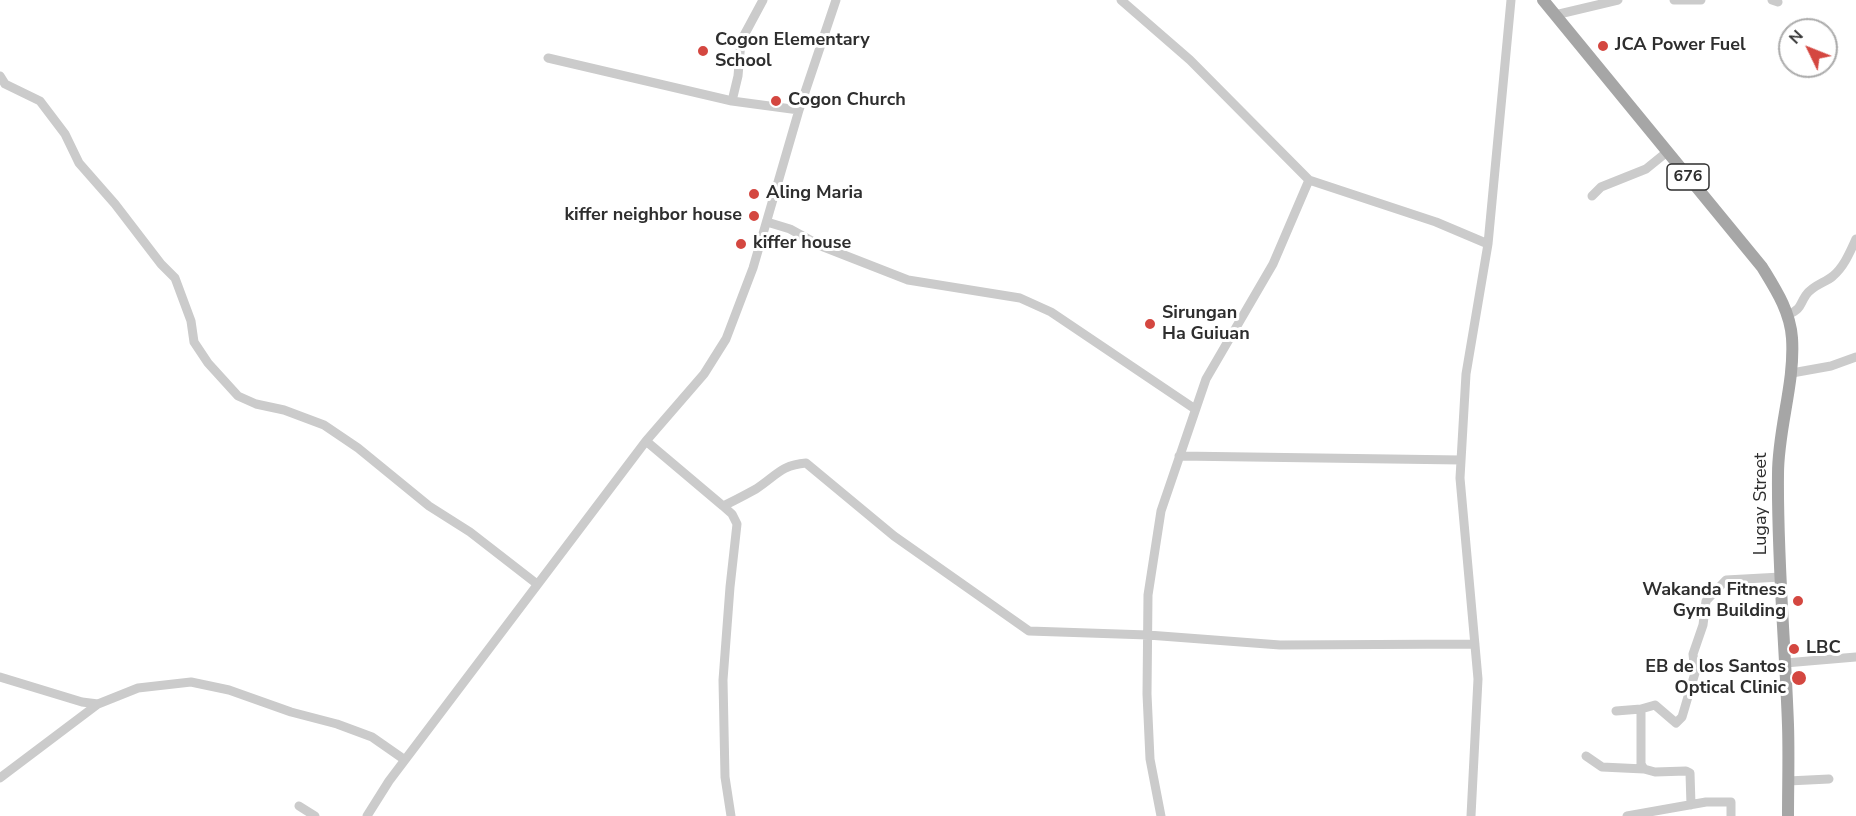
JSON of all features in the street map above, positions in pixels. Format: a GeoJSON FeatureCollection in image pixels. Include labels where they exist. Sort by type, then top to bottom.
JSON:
{"type":"FeatureCollection","features":[{"type":"Feature","properties":{"kind":"main road","name":"676"},"geometry":{"type":"LineString","coordinates":[[1543,0],[1762,267],[1781,297],[1788,315],[1792,337],[1792,373]]}},
{"type":"Feature","properties":{"kind":"main road","name":"Lugay Street"},"geometry":{"type":"LineString","coordinates":[[1788,816],[1778,471],[1792,373]]}},
{"type":"Feature","properties":{"kind":"street"},"geometry":{"type":"LineString","coordinates":[[732,101],[738,76],[741,41],[763,0]]}},
{"type":"Feature","properties":{"kind":"street"},"geometry":{"type":"LineString","coordinates":[[367,816],[405,760],[537,584],[646,441],[704,374],[726,339],[744,295],[799,110],[836,0]]}},
{"type":"Feature","properties":{"kind":"street"},"geometry":{"type":"LineString","coordinates":[[1121,0],[1190,60],[1309,180],[1436,222],[1488,244]]}},
{"type":"Feature","properties":{"kind":"street"},"geometry":{"type":"LineString","coordinates":[[1471,816],[1478,679],[1460,478],[1466,374],[1488,244],[1511,0]]}},
{"type":"Feature","properties":{"kind":"street"},"geometry":{"type":"LineString","coordinates":[[1555,15],[1618,0]]}},
{"type":"Feature","properties":{"kind":"street"},"geometry":{"type":"LineString","coordinates":[[1674,0],[1701,0]]}},
{"type":"Feature","properties":{"kind":"street"},"geometry":{"type":"LineString","coordinates":[[548,58],[732,101],[799,110]]}},
{"type":"Feature","properties":{"kind":"street"},"geometry":{"type":"LineString","coordinates":[[0,76],[5,84],[40,101],[65,134],[79,163],[175,278],[191,321],[194,342],[207,363],[238,396],[256,404],[284,410],[324,425],[358,448],[429,506],[470,532],[537,584]]}},
{"type":"Feature","properties":{"kind":"street"},"geometry":{"type":"LineString","coordinates":[[1592,196],[1601,187],[1646,169],[1667,152]]}},
{"type":"Feature","properties":{"kind":"street"},"geometry":{"type":"LineString","coordinates":[[1161,816],[1150,759],[1147,694],[1148,595],[1161,511],[1206,379],[1273,264],[1309,180]]}},
{"type":"Feature","properties":{"kind":"street"},"geometry":{"type":"LineString","coordinates":[[767,222],[790,229],[821,246],[908,280],[1020,298],[1051,312],[1195,409]]}},
{"type":"Feature","properties":{"kind":"street"},"geometry":{"type":"LineString","coordinates":[[1788,315],[1801,307],[1806,295],[1816,285],[1832,277],[1841,268],[1856,239]]}},
{"type":"Feature","properties":{"kind":"street"},"geometry":{"type":"LineString","coordinates":[[1792,373],[1831,366],[1856,357]]}},
{"type":"Feature","properties":{"kind":"street"},"geometry":{"type":"LineString","coordinates":[[646,441],[732,514],[737,524],[723,680],[724,777],[731,816]]}},
{"type":"Feature","properties":{"kind":"street"},"geometry":{"type":"LineString","coordinates":[[1179,456],[1461,459]]}},
{"type":"Feature","properties":{"kind":"street"},"geometry":{"type":"LineString","coordinates":[[723,506],[758,487],[782,469],[792,464],[806,463],[894,536],[1029,631],[1148,635],[1281,645],[1475,644]]}},
{"type":"Feature","properties":{"kind":"street"},"geometry":{"type":"LineString","coordinates":[[732,514],[735,501]]}},
{"type":"Feature","properties":{"kind":"street"},"geometry":{"type":"LineString","coordinates":[[1616,711],[1641,709],[1655,705],[1676,723],[1682,717],[1695,673],[1694,654],[1706,601],[1726,580],[1781,576]]}},
{"type":"Feature","properties":{"kind":"street"},"geometry":{"type":"LineString","coordinates":[[1785,663],[1856,657]]}},
{"type":"Feature","properties":{"kind":"street"},"geometry":{"type":"LineString","coordinates":[[0,677],[98,704]]}},
{"type":"Feature","properties":{"kind":"street"},"geometry":{"type":"LineString","coordinates":[[0,778],[98,704],[138,688],[191,682],[229,690],[291,712],[337,724],[372,737],[405,760]]}},
{"type":"Feature","properties":{"kind":"street"},"geometry":{"type":"LineString","coordinates":[[78,700],[81,717]]}},
{"type":"Feature","properties":{"kind":"street"},"geometry":{"type":"LineString","coordinates":[[1641,709],[1641,764],[1644,769]]}},
{"type":"Feature","properties":{"kind":"street"},"geometry":{"type":"LineString","coordinates":[[1586,756],[1602,767],[1644,769],[1655,772],[1686,771],[1690,773],[1691,805]]}},
{"type":"Feature","properties":{"kind":"street"},"geometry":{"type":"LineString","coordinates":[[1788,781],[1829,779]]}},
{"type":"Feature","properties":{"kind":"street"},"geometry":{"type":"LineString","coordinates":[[1627,816],[1706,802],[1731,802],[1731,816]]}},
{"type":"Feature","properties":{"kind":"street"},"geometry":{"type":"LineString","coordinates":[[300,806],[315,816]]}},
{"type":"Feature","properties":{"kind":"place","name":"JCA Power Fuel"},"geometry":{"type":"Point","coordinates":[1603,46]}},
{"type":"Feature","properties":{"kind":"place","name":"Cogon Elementary School"},"geometry":{"type":"Point","coordinates":[703,51]}},
{"type":"Feature","properties":{"kind":"place","name":"Cogon Church"},"geometry":{"type":"Point","coordinates":[776,101]}},
{"type":"Feature","properties":{"kind":"place","name":"Aling Maria"},"geometry":{"type":"Point","coordinates":[754,194]}},
{"type":"Feature","properties":{"kind":"place","name":"kiffer neighbor house"},"geometry":{"type":"Point","coordinates":[754,216]}},
{"type":"Feature","properties":{"kind":"place","name":"kiffer house"},"geometry":{"type":"Point","coordinates":[741,244]}},
{"type":"Feature","properties":{"kind":"place","name":"Sirungan Ha Guiuan"},"geometry":{"type":"Point","coordinates":[1150,324]}},
{"type":"Feature","properties":{"kind":"place","name":"Wakanda Fitness Gym Building"},"geometry":{"type":"Point","coordinates":[1798,601]}},
{"type":"Feature","properties":{"kind":"place","name":"LBC"},"geometry":{"type":"Point","coordinates":[1794,649]}},
{"type":"Feature","properties":{"kind":"place","name":"EB de los Santos Optical Clinic"},"geometry":{"type":"Point","coordinates":[1799,678]}}]}
